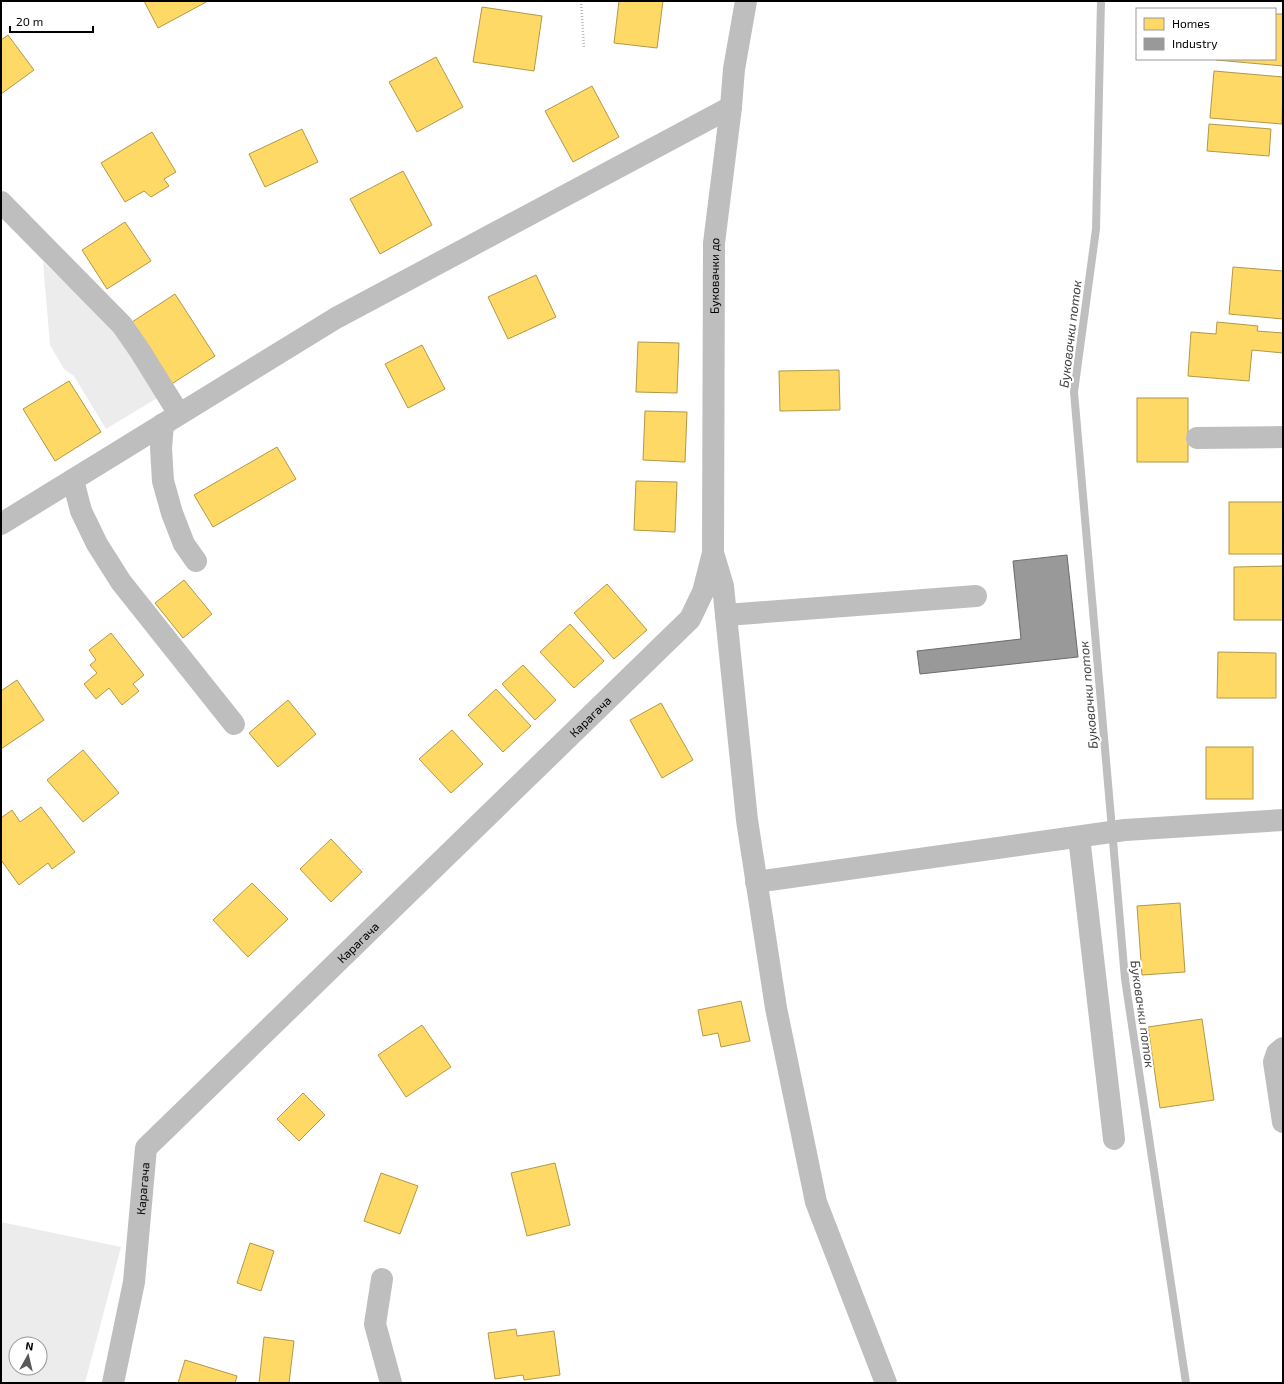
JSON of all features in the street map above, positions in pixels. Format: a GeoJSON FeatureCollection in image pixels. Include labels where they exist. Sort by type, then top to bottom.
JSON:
{"type":"FeatureCollection","features":[{"type":"Feature","properties":{"kind":"street","name":"Буковачки до"},"geometry":{"type":"LineString","coordinates":[[713,553],[714,243],[731,107],[734,69],[746,1]]}},
{"type":"Feature","properties":{"kind":"street"},"geometry":{"type":"LineString","coordinates":[[1,524],[336,318],[731,107]]}},
{"type":"Feature","properties":{"kind":"street"},"geometry":{"type":"LineString","coordinates":[[1,202],[122,325],[140,351],[171,419],[161,448],[163,481],[172,513],[184,544],[196,561]]}},
{"type":"Feature","properties":{"kind":"street"},"geometry":{"type":"LineString","coordinates":[[1197,438],[1283,437]]}},
{"type":"Feature","properties":{"kind":"street"},"geometry":{"type":"LineString","coordinates":[[72,480],[81,511],[97,544],[121,582],[234,724]]}},
{"type":"Feature","properties":{"kind":"street"},"geometry":{"type":"LineString","coordinates":[[713,553],[723,586],[747,820],[756,882],[776,1008],[816,1202],[886,1383]]}},
{"type":"Feature","properties":{"kind":"street","name":"Карагача"},"geometry":{"type":"LineString","coordinates":[[113,1383],[134,1282],[146,1148],[690,619],[703,592],[713,553]]}},
{"type":"Feature","properties":{"kind":"street"},"geometry":{"type":"LineString","coordinates":[[726,616],[976,596]]}},
{"type":"Feature","properties":{"kind":"street"},"geometry":{"type":"LineString","coordinates":[[756,882],[1125,830],[1283,820]]}},
{"type":"Feature","properties":{"kind":"street"},"geometry":{"type":"LineString","coordinates":[[1088,835],[1114,1139]]}},
{"type":"Feature","properties":{"kind":"street"},"geometry":{"type":"LineString","coordinates":[[1283,1048],[1277,1053],[1274,1062],[1283,1122]]}},
{"type":"Feature","properties":{"kind":"street"},"geometry":{"type":"LineString","coordinates":[[382,1279],[375,1324],[391,1383]]}},
{"type":"Feature","properties":{"kind":"path"},"geometry":{"type":"LineString","coordinates":[[581,1],[584,48]]}},
{"type":"Feature","properties":{"kind":"shaded area"},"geometry":{"type":"Polygon","coordinates":[[[43,262],[115,329],[159,397],[106,429],[74,376],[64,369],[50,345],[43,262]]]}},
{"type":"Feature","properties":{"kind":"shaded area"},"geometry":{"type":"Polygon","coordinates":[[[1,1222],[121,1247],[85,1383],[1,1383],[1,1222]]]}},
{"type":"Feature","properties":{"kind":"building: Homes"},"geometry":{"type":"Polygon","coordinates":[[[144,1],[208,1],[158,28],[144,1]]]}},
{"type":"Feature","properties":{"kind":"building: Homes"},"geometry":{"type":"Polygon","coordinates":[[[619,1],[663,1],[657,48],[614,43],[619,1]]]}},
{"type":"Feature","properties":{"kind":"building: Homes"},"geometry":{"type":"Polygon","coordinates":[[[482,7],[542,16],[534,71],[473,62],[482,7]]]}},
{"type":"Feature","properties":{"kind":"building: Homes"},"geometry":{"type":"Polygon","coordinates":[[[1276,14],[1283,14],[1283,66],[1216,60],[1276,60],[1276,14]]]}},
{"type":"Feature","properties":{"kind":"building: Homes"},"geometry":{"type":"Polygon","coordinates":[[[8,35],[34,70],[1,94],[1,40],[8,35]]]}},
{"type":"Feature","properties":{"kind":"building: Homes"},"geometry":{"type":"Polygon","coordinates":[[[436,57],[463,107],[417,132],[389,82],[436,57]]]}},
{"type":"Feature","properties":{"kind":"building: Homes"},"geometry":{"type":"Polygon","coordinates":[[[1214,71],[1283,77],[1282,124],[1210,118],[1214,71]]]}},
{"type":"Feature","properties":{"kind":"building: Homes"},"geometry":{"type":"Polygon","coordinates":[[[592,86],[619,137],[573,162],[545,111],[592,86]]]}},
{"type":"Feature","properties":{"kind":"building: Homes"},"geometry":{"type":"Polygon","coordinates":[[[1209,124],[1271,129],[1269,156],[1207,151],[1209,124]]]}},
{"type":"Feature","properties":{"kind":"building: Homes"},"geometry":{"type":"Polygon","coordinates":[[[302,129],[318,162],[265,187],[249,154],[302,129]]]}},
{"type":"Feature","properties":{"kind":"building: Homes"},"geometry":{"type":"Polygon","coordinates":[[[152,132],[176,172],[164,179],[169,186],[151,197],[144,191],[125,202],[101,163],[152,132]]]}},
{"type":"Feature","properties":{"kind":"building: Homes"},"geometry":{"type":"Polygon","coordinates":[[[403,171],[432,225],[380,254],[350,199],[403,171]]]}},
{"type":"Feature","properties":{"kind":"building: Homes"},"geometry":{"type":"Polygon","coordinates":[[[125,222],[151,261],[107,289],[82,250],[125,222]]]}},
{"type":"Feature","properties":{"kind":"building: Homes"},"geometry":{"type":"Polygon","coordinates":[[[1233,267],[1283,271],[1283,319],[1229,314],[1233,267]]]}},
{"type":"Feature","properties":{"kind":"building: Homes"},"geometry":{"type":"Polygon","coordinates":[[[536,275],[556,317],[508,339],[488,297],[536,275]]]}},
{"type":"Feature","properties":{"kind":"building: Homes"},"geometry":{"type":"Polygon","coordinates":[[[175,294],[215,356],[170,385],[129,324],[175,294]]]}},
{"type":"Feature","properties":{"kind":"building: Homes"},"geometry":{"type":"Polygon","coordinates":[[[1217,322],[1258,326],[1257,331],[1283,333],[1283,353],[1252,350],[1249,381],[1188,376],[1191,332],[1216,334],[1217,322]]]}},
{"type":"Feature","properties":{"kind":"building: Homes"},"geometry":{"type":"Polygon","coordinates":[[[638,342],[679,343],[677,393],[636,392],[638,342]]]}},
{"type":"Feature","properties":{"kind":"building: Homes"},"geometry":{"type":"Polygon","coordinates":[[[422,345],[445,389],[408,408],[385,364],[422,345]]]}},
{"type":"Feature","properties":{"kind":"building: Homes"},"geometry":{"type":"Polygon","coordinates":[[[839,370],[840,410],[780,411],[779,371],[839,370]]]}},
{"type":"Feature","properties":{"kind":"building: Homes"},"geometry":{"type":"Polygon","coordinates":[[[69,381],[101,432],[55,461],[23,409],[69,381]]]}},
{"type":"Feature","properties":{"kind":"building: Homes"},"geometry":{"type":"Polygon","coordinates":[[[1137,398],[1188,398],[1188,462],[1137,462],[1137,398]]]}},
{"type":"Feature","properties":{"kind":"building: Homes"},"geometry":{"type":"Polygon","coordinates":[[[645,411],[687,412],[685,462],[643,460],[645,411]]]}},
{"type":"Feature","properties":{"kind":"building: Homes"},"geometry":{"type":"Polygon","coordinates":[[[277,447],[296,479],[213,527],[194,495],[277,447]]]}},
{"type":"Feature","properties":{"kind":"building: Homes"},"geometry":{"type":"Polygon","coordinates":[[[636,481],[677,482],[675,532],[634,530],[636,481]]]}},
{"type":"Feature","properties":{"kind":"building: Homes"},"geometry":{"type":"Polygon","coordinates":[[[1229,502],[1283,502],[1283,554],[1229,554],[1229,502]]]}},
{"type":"Feature","properties":{"kind":"building: Homes"},"geometry":{"type":"Polygon","coordinates":[[[1283,566],[1283,620],[1234,620],[1234,567],[1283,566]]]}},
{"type":"Feature","properties":{"kind":"building: Homes"},"geometry":{"type":"Polygon","coordinates":[[[184,580],[212,614],[183,638],[155,603],[184,580]]]}},
{"type":"Feature","properties":{"kind":"building: Homes"},"geometry":{"type":"Polygon","coordinates":[[[607,584],[647,630],[614,659],[574,613],[607,584]]]}},
{"type":"Feature","properties":{"kind":"building: Homes"},"geometry":{"type":"Polygon","coordinates":[[[570,624],[604,661],[574,688],[540,652],[570,624]]]}},
{"type":"Feature","properties":{"kind":"building: Homes"},"geometry":{"type":"Polygon","coordinates":[[[111,633],[144,675],[133,684],[139,691],[122,705],[109,688],[96,699],[84,684],[97,673],[90,665],[96,660],[89,650],[111,633]]]}},
{"type":"Feature","properties":{"kind":"building: Homes"},"geometry":{"type":"Polygon","coordinates":[[[1218,652],[1276,653],[1276,698],[1217,698],[1218,652]]]}},
{"type":"Feature","properties":{"kind":"building: Homes"},"geometry":{"type":"Polygon","coordinates":[[[523,665],[556,700],[535,720],[502,684],[523,665]]]}},
{"type":"Feature","properties":{"kind":"building: Homes"},"geometry":{"type":"Polygon","coordinates":[[[17,680],[44,720],[1,749],[1,691],[17,680]]]}},
{"type":"Feature","properties":{"kind":"building: Homes"},"geometry":{"type":"Polygon","coordinates":[[[496,689],[531,726],[503,752],[468,715],[496,689]]]}},
{"type":"Feature","properties":{"kind":"building: Homes"},"geometry":{"type":"Polygon","coordinates":[[[288,700],[316,734],[278,767],[249,733],[288,700]]]}},
{"type":"Feature","properties":{"kind":"building: Homes"},"geometry":{"type":"Polygon","coordinates":[[[661,703],[693,760],[662,778],[630,720],[661,703]]]}},
{"type":"Feature","properties":{"kind":"building: Homes"},"geometry":{"type":"Polygon","coordinates":[[[452,730],[483,764],[451,793],[419,759],[452,730]]]}},
{"type":"Feature","properties":{"kind":"building: Homes"},"geometry":{"type":"Polygon","coordinates":[[[1206,747],[1253,747],[1253,799],[1206,799],[1206,747]]]}},
{"type":"Feature","properties":{"kind":"building: Homes"},"geometry":{"type":"Polygon","coordinates":[[[83,750],[119,793],[83,822],[47,780],[83,750]]]}},
{"type":"Feature","properties":{"kind":"building: Homes"},"geometry":{"type":"Polygon","coordinates":[[[41,807],[75,852],[52,869],[48,863],[19,885],[1,860],[1,818],[12,810],[20,822],[41,807]]]}},
{"type":"Feature","properties":{"kind":"building: Homes"},"geometry":{"type":"Polygon","coordinates":[[[331,839],[362,872],[331,902],[300,869],[331,839]]]}},
{"type":"Feature","properties":{"kind":"building: Homes"},"geometry":{"type":"Polygon","coordinates":[[[252,883],[288,919],[248,957],[213,920],[252,883]]]}},
{"type":"Feature","properties":{"kind":"building: Homes"},"geometry":{"type":"Polygon","coordinates":[[[1180,903],[1185,972],[1142,975],[1137,906],[1180,903]]]}},
{"type":"Feature","properties":{"kind":"building: Homes"},"geometry":{"type":"Polygon","coordinates":[[[741,1001],[750,1041],[721,1047],[718,1033],[703,1036],[698,1010],[741,1001]]]}},
{"type":"Feature","properties":{"kind":"building: Homes"},"geometry":{"type":"Polygon","coordinates":[[[1202,1019],[1214,1100],[1160,1108],[1148,1027],[1202,1019]]]}},
{"type":"Feature","properties":{"kind":"building: Homes"},"geometry":{"type":"Polygon","coordinates":[[[422,1025],[451,1067],[406,1097],[378,1055],[422,1025]]]}},
{"type":"Feature","properties":{"kind":"building: Homes"},"geometry":{"type":"Polygon","coordinates":[[[303,1093],[325,1115],[299,1141],[277,1119],[303,1093]]]}},
{"type":"Feature","properties":{"kind":"building: Homes"},"geometry":{"type":"Polygon","coordinates":[[[555,1163],[570,1225],[527,1236],[511,1173],[555,1163]]]}},
{"type":"Feature","properties":{"kind":"building: Homes"},"geometry":{"type":"Polygon","coordinates":[[[381,1173],[418,1186],[400,1234],[364,1221],[381,1173]]]}},
{"type":"Feature","properties":{"kind":"building: Homes"},"geometry":{"type":"Polygon","coordinates":[[[250,1243],[274,1251],[261,1291],[237,1283],[250,1243]]]}},
{"type":"Feature","properties":{"kind":"building: Homes"},"geometry":{"type":"Polygon","coordinates":[[[516,1329],[517,1336],[554,1331],[560,1375],[524,1380],[523,1375],[495,1379],[488,1333],[516,1329]]]}},
{"type":"Feature","properties":{"kind":"building: Homes"},"geometry":{"type":"Polygon","coordinates":[[[264,1337],[294,1341],[289,1383],[259,1383],[264,1337]]]}},
{"type":"Feature","properties":{"kind":"building: Homes"},"geometry":{"type":"Polygon","coordinates":[[[185,1360],[237,1376],[235,1383],[178,1383],[185,1360]]]}},
{"type":"Feature","properties":{"kind":"building: Industry"},"geometry":{"type":"Polygon","coordinates":[[[1067,555],[1078,657],[920,674],[917,651],[1021,639],[1013,561],[1067,555]]]}},
{"type":"Feature","properties":{"kind":"waterway","name":"Буковачки поток"},"geometry":{"type":"LineString","coordinates":[[1101,1],[1096,229],[1074,392],[1125,979],[1186,1383]]}}]}
